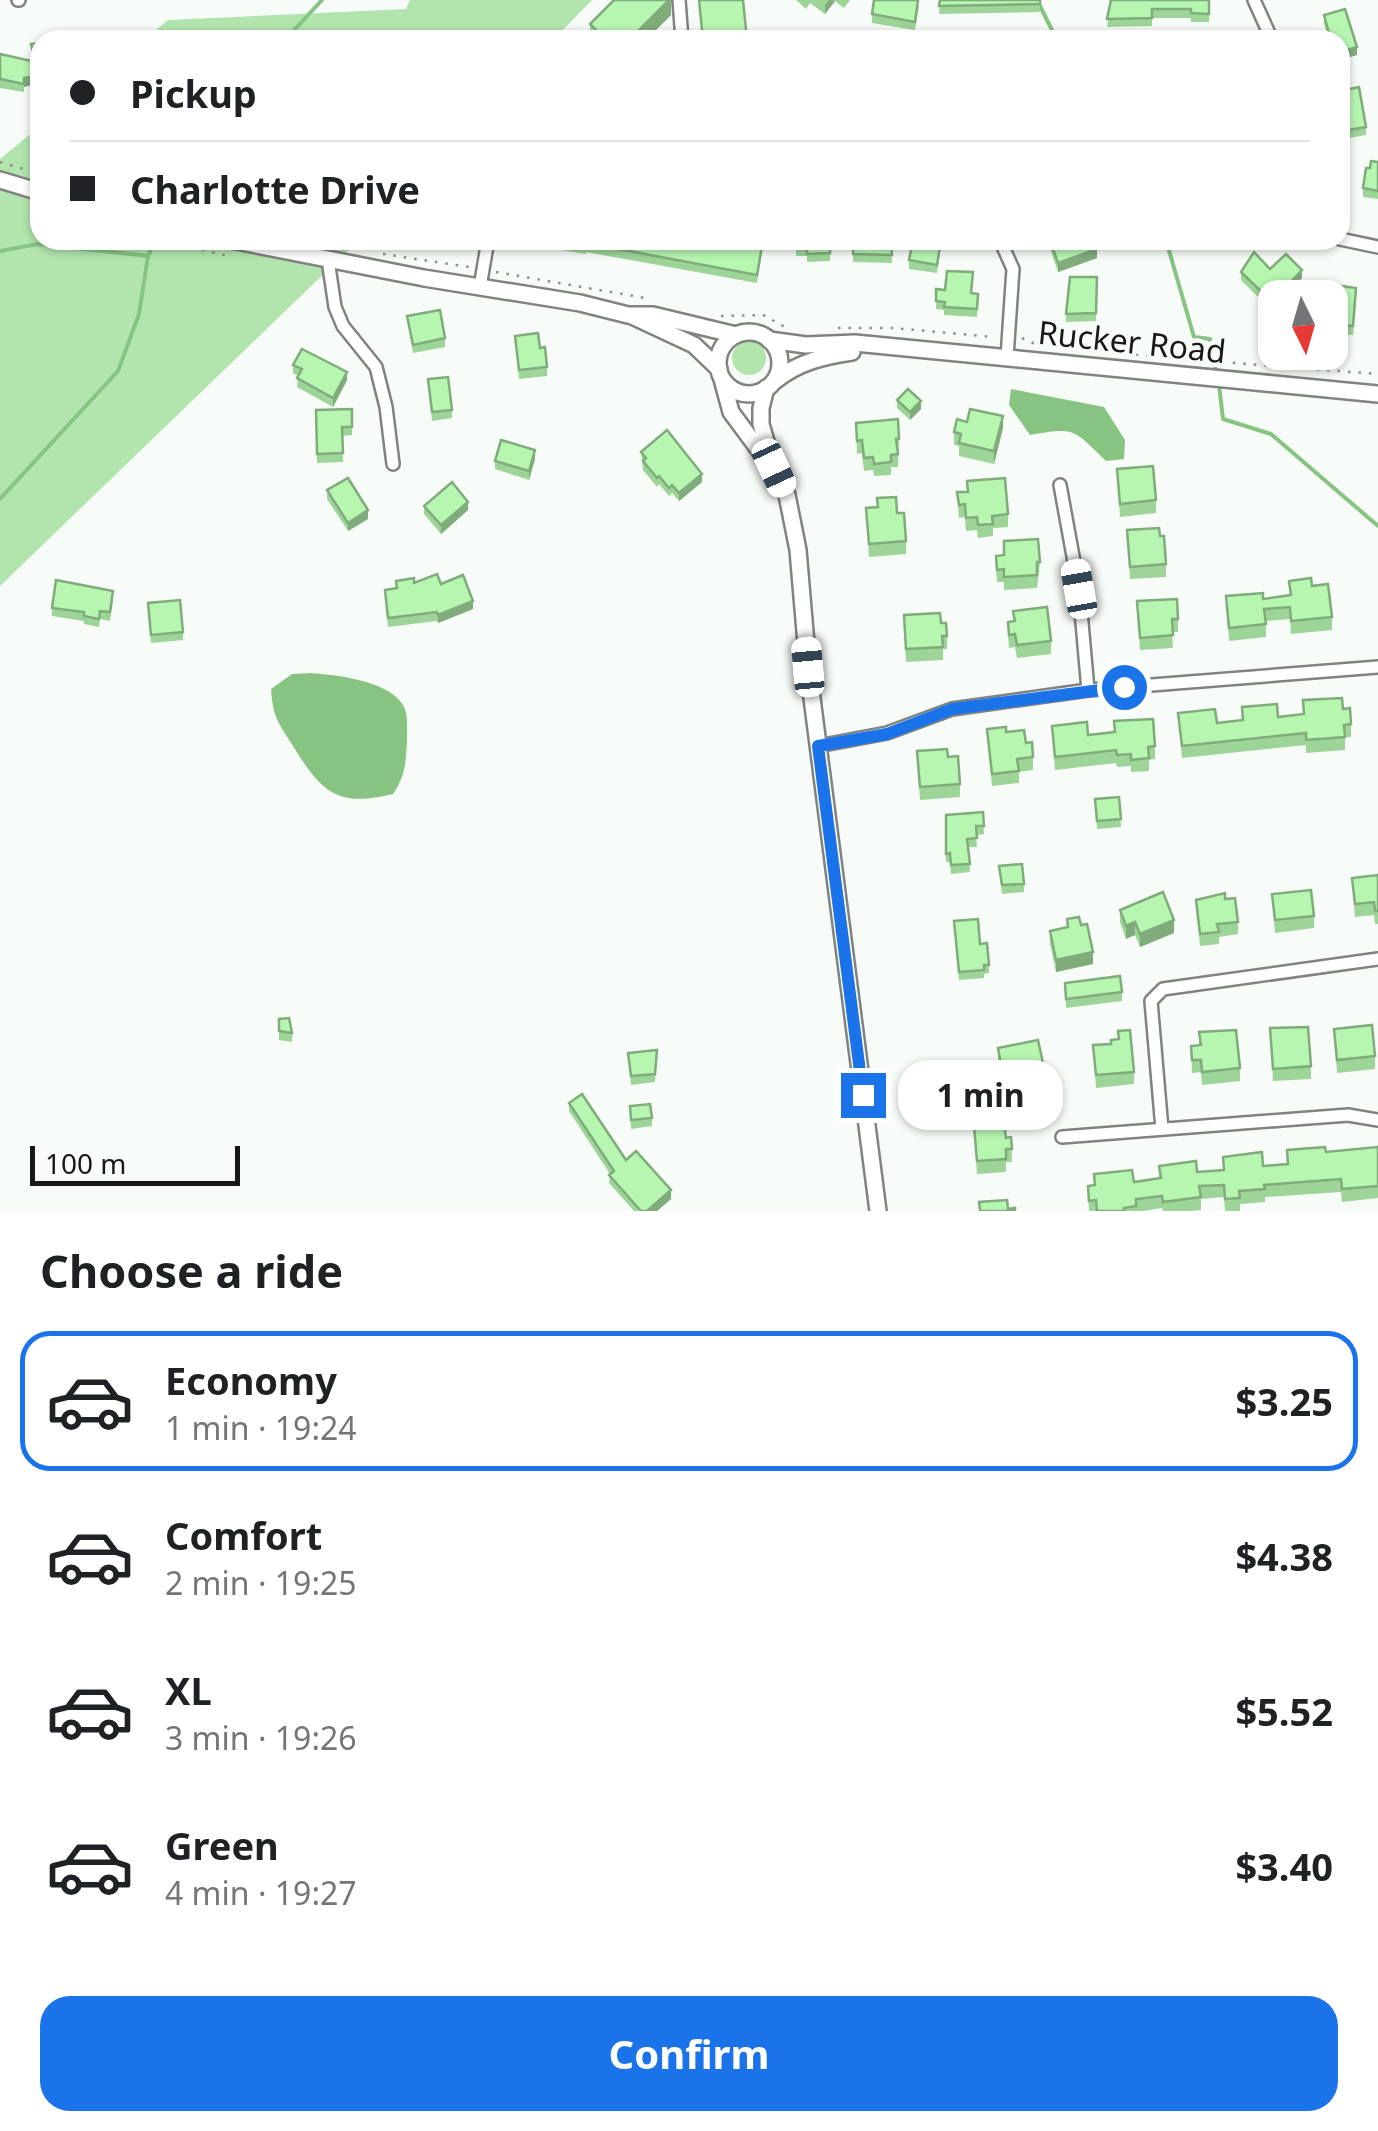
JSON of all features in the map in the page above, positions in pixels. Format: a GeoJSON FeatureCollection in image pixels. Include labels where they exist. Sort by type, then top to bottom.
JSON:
{"type":"FeatureCollection","features":[{"type":"Feature","properties":{"kind":"main road"},"geometry":{"type":"LineString","coordinates":[[0,180],[30,189]]}},
{"type":"Feature","properties":{"kind":"main road"},"geometry":{"type":"LineString","coordinates":[[280,250],[628,314],[653,315],[736,335]]}},
{"type":"Feature","properties":{"kind":"main road"},"geometry":{"type":"LineString","coordinates":[[628,314],[694,345],[735,390],[745,394],[769,386]]}},
{"type":"Feature","properties":{"kind":"main road"},"geometry":{"type":"LineString","coordinates":[[774,468],[731,412],[720,374],[722,346],[736,335],[749,332],[770,340],[779,355],[780,365],[761,408],[761,424],[794,522],[818,746],[878,1211]]}},
{"type":"Feature","properties":{"kind":"main road","name":"Rucker Road"},"geometry":{"type":"LineString","coordinates":[[770,340],[1007,356],[1378,394]]}},
{"type":"Feature","properties":{"kind":"main road","name":"Rucker Road"},"geometry":{"type":"LineString","coordinates":[[769,386],[790,369],[824,356],[881,348]]}},
{"type":"Feature","properties":{"kind":"street"},"geometry":{"type":"LineString","coordinates":[[679,0],[681,30]]}},
{"type":"Feature","properties":{"kind":"street"},"geometry":{"type":"LineString","coordinates":[[1254,0],[1268,30]]}},
{"type":"Feature","properties":{"kind":"street"},"geometry":{"type":"LineString","coordinates":[[1350,241],[1378,247]]}},
{"type":"Feature","properties":{"kind":"street"},"geometry":{"type":"LineString","coordinates":[[480,287],[486,250]]}},
{"type":"Feature","properties":{"kind":"street"},"geometry":{"type":"LineString","coordinates":[[1004,250],[1013,269],[1007,356]]}},
{"type":"Feature","properties":{"kind":"street"},"geometry":{"type":"LineString","coordinates":[[328,260],[335,307],[343,326],[376,367],[393,464]]}},
{"type":"Feature","properties":{"kind":"street"},"geometry":{"type":"LineString","coordinates":[[1060,485],[1079,589],[1088,690]]}},
{"type":"Feature","properties":{"kind":"street"},"geometry":{"type":"LineString","coordinates":[[818,746],[887,734],[952,709],[1088,690],[1378,667]]}},
{"type":"Feature","properties":{"kind":"street"},"geometry":{"type":"LineString","coordinates":[[1162,1130],[1151,1000],[1163,990],[1378,959]]}},
{"type":"Feature","properties":{"kind":"street"},"geometry":{"type":"LineString","coordinates":[[1062,1137],[1348,1116],[1378,1120]]}},
{"type":"Feature","properties":{"kind":"path"},"geometry":{"type":"LineString","coordinates":[[0,162],[30,171]]}},
{"type":"Feature","properties":{"kind":"path"},"geometry":{"type":"LineString","coordinates":[[376,253],[624,292],[666,304]]}},
{"type":"Feature","properties":{"kind":"path"},"geometry":{"type":"LineString","coordinates":[[718,316],[763,315],[786,327]]}},
{"type":"Feature","properties":{"kind":"path"},"geometry":{"type":"LineString","coordinates":[[834,328],[893,328],[1169,358],[1378,374]]}},
{"type":"Feature","properties":{"kind":"shaded area"},"geometry":{"type":"Polygon","coordinates":[[[410,0],[592,0],[563,30],[156,30],[168,20],[406,9],[410,0]]]}},
{"type":"Feature","properties":{"kind":"shaded area"},"geometry":{"type":"Polygon","coordinates":[[[30,134],[30,250],[349,250],[0,586],[0,159],[30,134]]]}},
{"type":"Feature","properties":{"kind":"shaded area"},"geometry":{"type":"Polygon","coordinates":[[[749,341],[761,346],[766,358],[761,370],[749,375],[737,370],[732,358],[737,346],[749,341]]]}},
{"type":"Feature","properties":{"kind":"shaded area"},"geometry":{"type":"Polygon","coordinates":[[[1011,389],[1104,407],[1125,440],[1124,459],[1106,461],[1087,442],[1066,431],[1030,435],[1009,405],[1011,389]]]}},
{"type":"Feature","properties":{"kind":"shaded area"},"geometry":{"type":"Polygon","coordinates":[[[292,674],[364,681],[399,699],[407,717],[407,749],[393,794],[344,797],[322,785],[303,762],[277,719],[271,689],[292,674]]]}},
{"type":"Feature","properties":{"kind":"building"},"geometry":{"type":"Polygon","coordinates":[[[614,0],[669,0],[639,30],[596,30],[590,24],[614,0]]]}},
{"type":"Feature","properties":{"kind":"building"},"geometry":{"type":"Polygon","coordinates":[[[699,0],[743,0],[746,30],[702,30],[699,0]]]}},
{"type":"Feature","properties":{"kind":"building"},"geometry":{"type":"Polygon","coordinates":[[[874,0],[918,0],[915,22],[872,14],[874,0]]]}},
{"type":"Feature","properties":{"kind":"building"},"geometry":{"type":"Polygon","coordinates":[[[940,0],[1040,0],[1040,4],[939,6],[940,0]]]}},
{"type":"Feature","properties":{"kind":"building"},"geometry":{"type":"Polygon","coordinates":[[[1111,0],[1209,0],[1209,14],[1191,13],[1191,9],[1152,9],[1152,18],[1107,19],[1111,0]]]}},
{"type":"Feature","properties":{"kind":"building"},"geometry":{"type":"Polygon","coordinates":[[[1345,9],[1357,47],[1350,49],[1350,30],[1328,30],[1324,15],[1345,9]]]}},
{"type":"Feature","properties":{"kind":"building"},"geometry":{"type":"Polygon","coordinates":[[[0,54],[30,61],[30,77],[24,78],[24,84],[0,79],[0,54]]]}},
{"type":"Feature","properties":{"kind":"building"},"geometry":{"type":"Polygon","coordinates":[[[1359,87],[1366,127],[1350,130],[1350,89],[1359,87]]]}},
{"type":"Feature","properties":{"kind":"building"},"geometry":{"type":"Polygon","coordinates":[[[1371,161],[1378,162],[1378,191],[1363,188],[1371,161]]]}},
{"type":"Feature","properties":{"kind":"building"},"geometry":{"type":"Polygon","coordinates":[[[623,250],[761,250],[757,275],[623,250]]]}},
{"type":"Feature","properties":{"kind":"building"},"geometry":{"type":"Polygon","coordinates":[[[807,250],[830,250],[830,253],[807,254],[807,250]]]}},
{"type":"Feature","properties":{"kind":"building"},"geometry":{"type":"Polygon","coordinates":[[[853,250],[892,250],[892,255],[853,254],[853,250]]]}},
{"type":"Feature","properties":{"kind":"building"},"geometry":{"type":"Polygon","coordinates":[[[911,250],[939,250],[937,265],[909,260],[911,250]]]}},
{"type":"Feature","properties":{"kind":"building"},"geometry":{"type":"Polygon","coordinates":[[[1053,250],[1094,250],[1058,263],[1053,250]]]}},
{"type":"Feature","properties":{"kind":"building"},"geometry":{"type":"Polygon","coordinates":[[[1254,252],[1270,269],[1286,254],[1302,270],[1293,280],[1258,280],[1258,288],[1241,272],[1254,252]]]}},
{"type":"Feature","properties":{"kind":"building"},"geometry":{"type":"Polygon","coordinates":[[[947,271],[973,272],[971,293],[978,294],[977,309],[944,307],[945,302],[936,301],[936,289],[945,290],[947,271]]]}},
{"type":"Feature","properties":{"kind":"building"},"geometry":{"type":"Polygon","coordinates":[[[1070,277],[1097,277],[1096,313],[1066,314],[1070,277]]]}},
{"type":"Feature","properties":{"kind":"building"},"geometry":{"type":"Polygon","coordinates":[[[1348,287],[1356,288],[1353,326],[1348,326],[1348,287]]]}},
{"type":"Feature","properties":{"kind":"building"},"geometry":{"type":"Polygon","coordinates":[[[440,310],[445,338],[413,345],[407,316],[440,310]]]}},
{"type":"Feature","properties":{"kind":"building"},"geometry":{"type":"Polygon","coordinates":[[[538,333],[540,348],[545,347],[547,367],[519,370],[515,336],[538,333]]]}},
{"type":"Feature","properties":{"kind":"building"},"geometry":{"type":"Polygon","coordinates":[[[302,349],[347,372],[333,398],[297,378],[302,369],[293,365],[302,349]]]}},
{"type":"Feature","properties":{"kind":"building"},"geometry":{"type":"Polygon","coordinates":[[[448,377],[452,410],[432,412],[428,379],[448,377]]]}},
{"type":"Feature","properties":{"kind":"building"},"geometry":{"type":"Polygon","coordinates":[[[908,389],[921,401],[910,412],[897,400],[908,389]]]}},
{"type":"Feature","properties":{"kind":"building"},"geometry":{"type":"Polygon","coordinates":[[[352,409],[352,427],[342,427],[343,453],[317,454],[316,410],[352,409]]]}},
{"type":"Feature","properties":{"kind":"building"},"geometry":{"type":"Polygon","coordinates":[[[970,409],[1003,416],[994,451],[959,443],[961,434],[954,432],[957,419],[967,422],[970,409]]]}},
{"type":"Feature","properties":{"kind":"building"},"geometry":{"type":"Polygon","coordinates":[[[898,419],[898,454],[891,455],[891,462],[874,464],[873,457],[864,458],[862,440],[857,441],[856,423],[898,419]]]}},
{"type":"Feature","properties":{"kind":"building"},"geometry":{"type":"Polygon","coordinates":[[[667,430],[702,474],[679,493],[657,478],[643,461],[646,458],[641,452],[667,430]]]}},
{"type":"Feature","properties":{"kind":"building"},"geometry":{"type":"Polygon","coordinates":[[[501,440],[535,450],[529,471],[495,461],[501,440]]]}},
{"type":"Feature","properties":{"kind":"building"},"geometry":{"type":"Polygon","coordinates":[[[1153,466],[1156,500],[1120,504],[1117,469],[1153,466]]]}},
{"type":"Feature","properties":{"kind":"building"},"geometry":{"type":"Polygon","coordinates":[[[348,478],[368,510],[348,523],[327,490],[348,478]]]}},
{"type":"Feature","properties":{"kind":"building"},"geometry":{"type":"Polygon","coordinates":[[[1005,478],[1008,514],[992,516],[993,524],[978,525],[977,517],[966,518],[965,504],[959,505],[957,492],[968,492],[967,481],[1005,478]]]}},
{"type":"Feature","properties":{"kind":"building"},"geometry":{"type":"Polygon","coordinates":[[[452,482],[468,502],[441,525],[424,506],[452,482]]]}},
{"type":"Feature","properties":{"kind":"building"},"geometry":{"type":"Polygon","coordinates":[[[896,497],[897,513],[904,513],[906,541],[869,544],[866,508],[878,507],[877,498],[896,497]]]}},
{"type":"Feature","properties":{"kind":"building"},"geometry":{"type":"Polygon","coordinates":[[[1159,528],[1160,536],[1164,536],[1166,564],[1130,567],[1127,530],[1159,528]]]}},
{"type":"Feature","properties":{"kind":"building"},"geometry":{"type":"Polygon","coordinates":[[[1038,539],[1037,575],[1004,577],[1004,569],[997,570],[996,556],[1004,555],[1004,541],[1038,539]]]}},
{"type":"Feature","properties":{"kind":"building"},"geometry":{"type":"Polygon","coordinates":[[[437,574],[441,584],[463,575],[473,601],[438,615],[437,612],[388,618],[385,590],[397,588],[396,581],[414,578],[414,583],[437,574]]]}},
{"type":"Feature","properties":{"kind":"building"},"geometry":{"type":"Polygon","coordinates":[[[1311,578],[1312,586],[1328,584],[1332,617],[1291,621],[1290,607],[1264,609],[1266,624],[1229,628],[1226,596],[1263,593],[1263,599],[1291,595],[1289,581],[1311,578]]]}},
{"type":"Feature","properties":{"kind":"building"},"geometry":{"type":"Polygon","coordinates":[[[56,580],[113,591],[110,612],[100,611],[99,619],[84,616],[84,612],[52,608],[56,580]]]}},
{"type":"Feature","properties":{"kind":"building"},"geometry":{"type":"Polygon","coordinates":[[[1177,599],[1178,619],[1172,619],[1173,635],[1140,638],[1137,601],[1177,599]]]}},
{"type":"Feature","properties":{"kind":"building"},"geometry":{"type":"Polygon","coordinates":[[[180,600],[183,632],[151,635],[148,603],[180,600]]]}},
{"type":"Feature","properties":{"kind":"building"},"geometry":{"type":"Polygon","coordinates":[[[1047,607],[1051,641],[1017,645],[1015,634],[1009,635],[1008,622],[1015,621],[1013,611],[1047,607]]]}},
{"type":"Feature","properties":{"kind":"building"},"geometry":{"type":"Polygon","coordinates":[[[940,613],[941,623],[946,623],[943,647],[906,649],[904,615],[940,613]]]}},
{"type":"Feature","properties":{"kind":"building"},"geometry":{"type":"Polygon","coordinates":[[[1342,698],[1343,709],[1350,708],[1351,724],[1344,725],[1345,737],[1306,740],[1306,733],[1182,746],[1178,713],[1215,709],[1217,723],[1243,720],[1242,707],[1277,704],[1278,717],[1304,714],[1303,700],[1342,698]]]}},
{"type":"Feature","properties":{"kind":"building"},"geometry":{"type":"Polygon","coordinates":[[[1153,719],[1155,746],[1148,747],[1149,758],[1131,760],[1131,754],[1117,755],[1116,750],[1055,757],[1052,726],[1087,722],[1088,735],[1115,732],[1114,721],[1153,719]]]}},
{"type":"Feature","properties":{"kind":"building"},"geometry":{"type":"Polygon","coordinates":[[[1006,727],[1006,732],[1024,730],[1026,743],[1032,742],[1033,757],[1017,759],[1019,771],[992,774],[987,729],[1006,727]]]}},
{"type":"Feature","properties":{"kind":"building"},"geometry":{"type":"Polygon","coordinates":[[[947,749],[948,757],[958,756],[960,784],[920,787],[917,751],[947,749]]]}},
{"type":"Feature","properties":{"kind":"building"},"geometry":{"type":"Polygon","coordinates":[[[1119,797],[1121,819],[1097,821],[1095,799],[1119,797]]]}},
{"type":"Feature","properties":{"kind":"building"},"geometry":{"type":"Polygon","coordinates":[[[983,812],[984,826],[976,826],[977,838],[967,839],[970,864],[951,865],[950,853],[946,854],[946,815],[983,812]]]}},
{"type":"Feature","properties":{"kind":"building"},"geometry":{"type":"Polygon","coordinates":[[[1022,864],[1024,884],[1002,885],[999,866],[1022,864]]]}},
{"type":"Feature","properties":{"kind":"building"},"geometry":{"type":"Polygon","coordinates":[[[1378,875],[1378,911],[1374,902],[1355,904],[1352,878],[1378,875]]]}},
{"type":"Feature","properties":{"kind":"building"},"geometry":{"type":"Polygon","coordinates":[[[1311,890],[1314,916],[1275,920],[1272,894],[1311,890]]]}},
{"type":"Feature","properties":{"kind":"building"},"geometry":{"type":"Polygon","coordinates":[[[1163,892],[1174,920],[1140,934],[1135,922],[1126,926],[1120,910],[1163,892]]]}},
{"type":"Feature","properties":{"kind":"building"},"geometry":{"type":"Polygon","coordinates":[[[1225,893],[1225,899],[1235,898],[1238,922],[1217,924],[1219,932],[1200,934],[1196,900],[1225,893]]]}},
{"type":"Feature","properties":{"kind":"building"},"geometry":{"type":"Polygon","coordinates":[[[1079,917],[1081,925],[1087,924],[1093,952],[1056,960],[1050,931],[1068,927],[1067,919],[1079,917]]]}},
{"type":"Feature","properties":{"kind":"building"},"geometry":{"type":"Polygon","coordinates":[[[978,919],[980,944],[987,943],[989,965],[984,965],[984,970],[959,972],[954,921],[978,919]]]}},
{"type":"Feature","properties":{"kind":"building"},"geometry":{"type":"Polygon","coordinates":[[[1120,976],[1122,992],[1066,999],[1065,983],[1120,976]]]}},
{"type":"Feature","properties":{"kind":"building"},"geometry":{"type":"Polygon","coordinates":[[[289,1018],[292,1033],[279,1031],[279,1019],[289,1018]]]}},
{"type":"Feature","properties":{"kind":"building"},"geometry":{"type":"Polygon","coordinates":[[[1372,1025],[1375,1056],[1337,1060],[1334,1029],[1372,1025]]]}},
{"type":"Feature","properties":{"kind":"building"},"geometry":{"type":"Polygon","coordinates":[[[1308,1027],[1311,1066],[1273,1069],[1270,1028],[1308,1027]]]}},
{"type":"Feature","properties":{"kind":"building"},"geometry":{"type":"Polygon","coordinates":[[[1130,1030],[1134,1072],[1096,1075],[1093,1045],[1111,1044],[1111,1040],[1119,1039],[1118,1031],[1130,1030]]]}},
{"type":"Feature","properties":{"kind":"building"},"geometry":{"type":"Polygon","coordinates":[[[1236,1030],[1240,1068],[1202,1072],[1201,1060],[1192,1060],[1191,1046],[1201,1045],[1199,1032],[1236,1030]]]}},
{"type":"Feature","properties":{"kind":"building"},"geometry":{"type":"Polygon","coordinates":[[[1038,1040],[1044,1068],[1031,1070],[1034,1085],[1016,1089],[1014,1080],[1004,1082],[998,1048],[1038,1040]]]}},
{"type":"Feature","properties":{"kind":"building"},"geometry":{"type":"Polygon","coordinates":[[[657,1050],[655,1074],[631,1076],[628,1053],[657,1050]]]}},
{"type":"Feature","properties":{"kind":"building"},"geometry":{"type":"Polygon","coordinates":[[[582,1094],[626,1160],[636,1151],[671,1190],[647,1211],[641,1211],[609,1175],[614,1171],[569,1103],[582,1094]]]}},
{"type":"Feature","properties":{"kind":"building"},"geometry":{"type":"Polygon","coordinates":[[[650,1104],[652,1118],[631,1120],[630,1106],[650,1104]]]}},
{"type":"Feature","properties":{"kind":"building"},"geometry":{"type":"Polygon","coordinates":[[[1004,1123],[1012,1149],[1006,1149],[1006,1159],[977,1161],[974,1126],[1004,1123]]]}},
{"type":"Feature","properties":{"kind":"building"},"geometry":{"type":"Polygon","coordinates":[[[1325,1147],[1326,1152],[1378,1147],[1378,1186],[1342,1189],[1341,1179],[1264,1185],[1265,1189],[1239,1191],[1240,1198],[1225,1199],[1224,1185],[1199,1186],[1201,1197],[1163,1202],[1162,1196],[1136,1199],[1136,1206],[1124,1211],[1097,1211],[1096,1200],[1089,1201],[1088,1186],[1095,1185],[1094,1174],[1132,1170],[1134,1182],[1161,1178],[1159,1166],[1196,1161],[1197,1172],[1224,1170],[1223,1157],[1262,1152],[1263,1166],[1288,1164],[1287,1150],[1325,1147]]]}},
{"type":"Feature","properties":{"kind":"building"},"geometry":{"type":"Polygon","coordinates":[[[1007,1200],[1008,1209],[1015,1211],[980,1211],[979,1202],[1007,1200]]]}},
{"type":"Feature","properties":{"kind":"waterway"},"geometry":{"type":"LineString","coordinates":[[294,30],[322,0]]}},
{"type":"Feature","properties":{"kind":"waterway"},"geometry":{"type":"LineString","coordinates":[[1037,0],[1052,30]]}},
{"type":"Feature","properties":{"kind":"waterway"},"geometry":{"type":"LineString","coordinates":[[0,251],[30,245]]}},
{"type":"Feature","properties":{"kind":"waterway"},"geometry":{"type":"LineString","coordinates":[[93,250],[148,256],[151,250]]}},
{"type":"Feature","properties":{"kind":"waterway"},"geometry":{"type":"LineString","coordinates":[[1169,250],[1194,337],[1210,339],[1216,371]]}},
{"type":"Feature","properties":{"kind":"waterway"},"geometry":{"type":"LineString","coordinates":[[0,499],[118,371],[139,314],[148,256]]}},
{"type":"Feature","properties":{"kind":"waterway"},"geometry":{"type":"LineString","coordinates":[[1219,385],[1223,419],[1271,434],[1378,526]]}},
{"type":"Feature","properties":{"kind":"route"},"geometry":{"type":"LineString","coordinates":[[863,1095],[818,746],[887,734],[952,709],[1124,687]]}}]}
